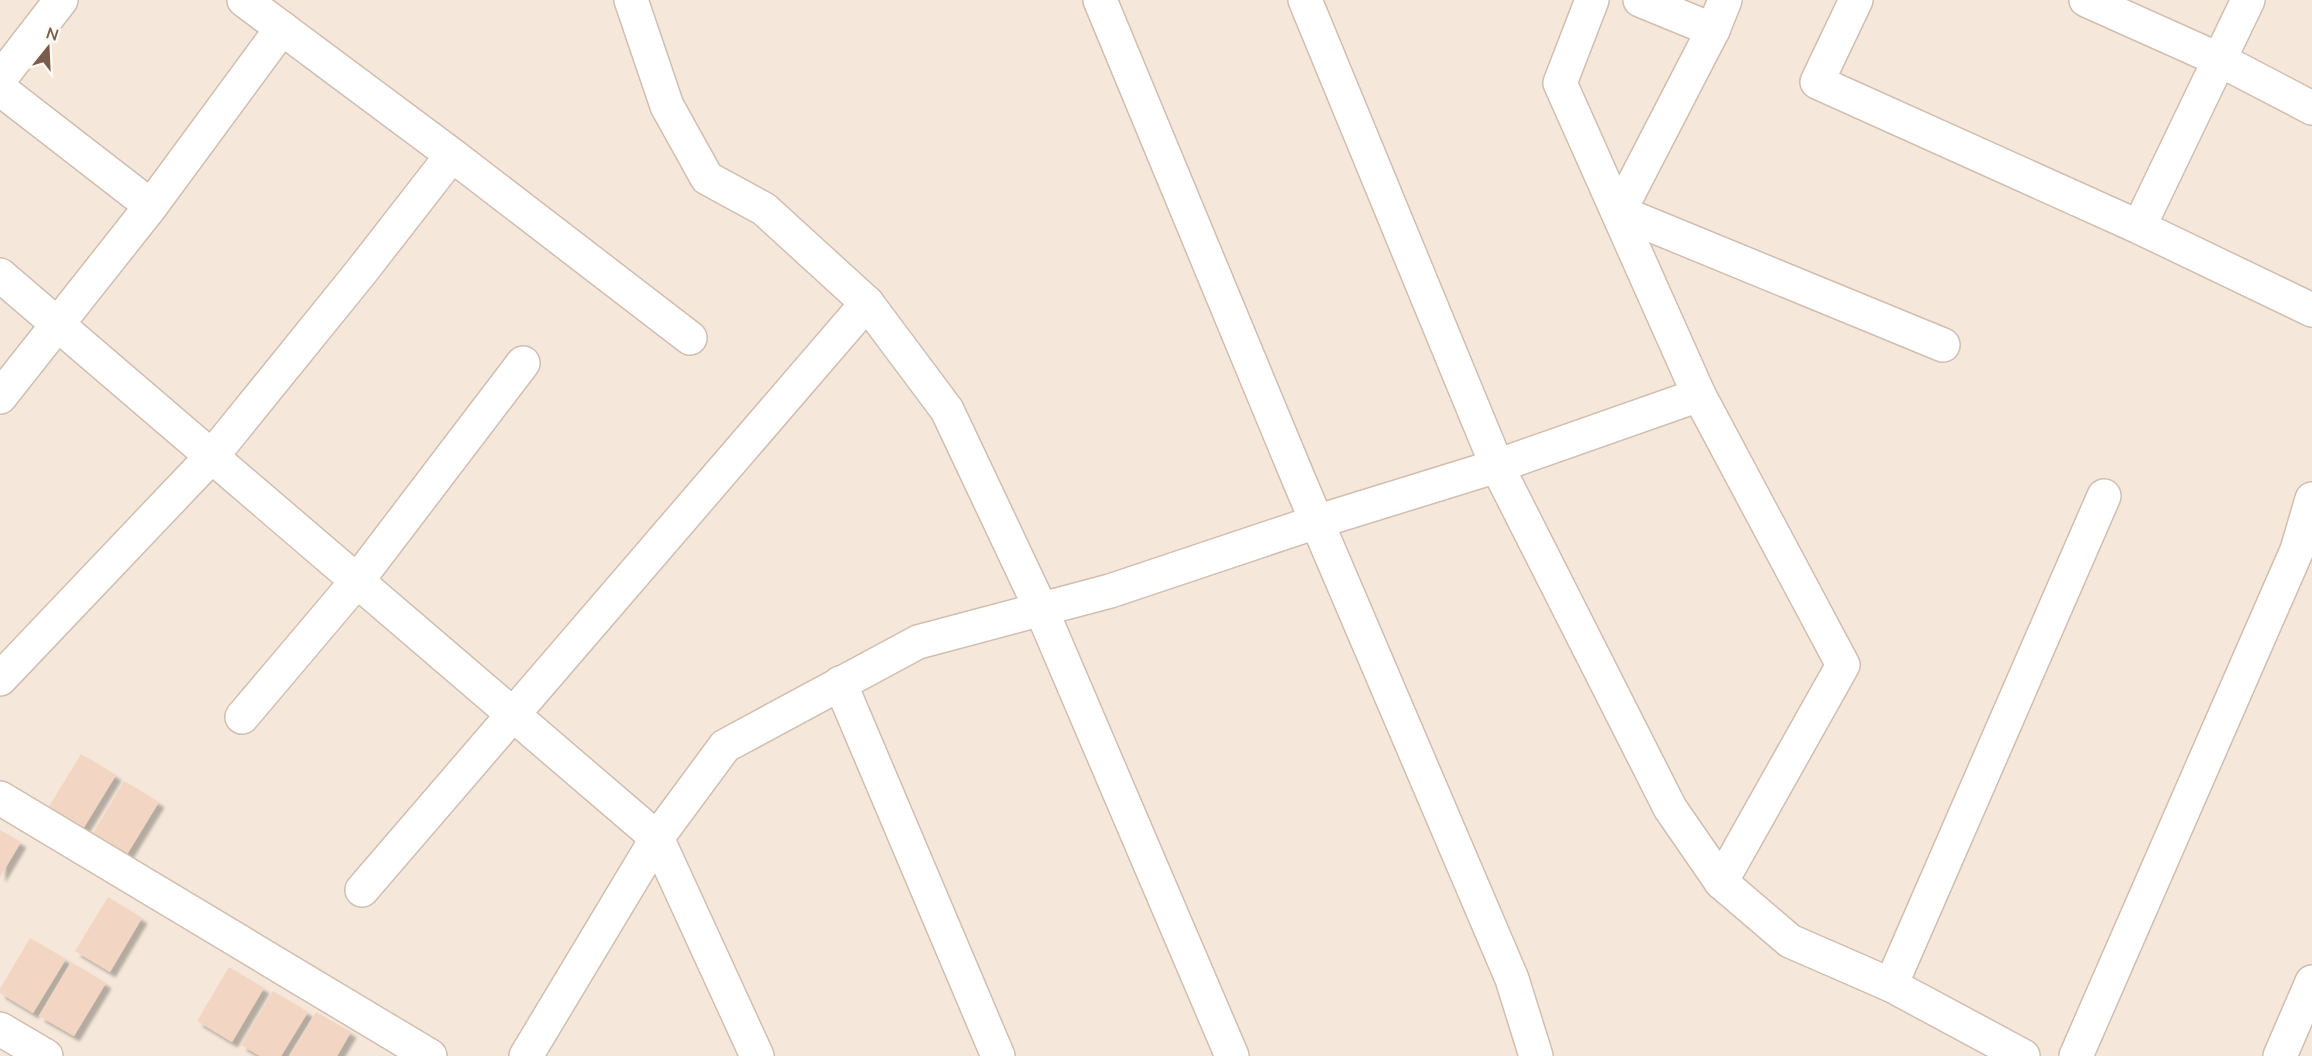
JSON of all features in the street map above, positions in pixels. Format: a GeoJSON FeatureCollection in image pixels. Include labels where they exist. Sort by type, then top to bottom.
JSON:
{"type":"FeatureCollection","features":[{"type":"Feature","properties":{"kind":"street"},"geometry":{"type":"LineString","coordinates":[[0,79],[62,0]]}},
{"type":"Feature","properties":{"kind":"street"},"geometry":{"type":"LineString","coordinates":[[244,0],[452,155],[690,338]]}},
{"type":"Feature","properties":{"kind":"street"},"geometry":{"type":"LineString","coordinates":[[631,0],[667,106],[707,178],[764,209],[867,303],[947,410],[1041,609],[1232,1056]]}},
{"type":"Feature","properties":{"kind":"street"},"geometry":{"type":"LineString","coordinates":[[1100,0],[1316,522],[1512,980],[1536,1056]]}},
{"type":"Feature","properties":{"kind":"street"},"geometry":{"type":"LineString","coordinates":[[1305,0],[1497,466],[1670,808],[1721,882],[1790,941],[1891,985],[2023,1056]]}},
{"type":"Feature","properties":{"kind":"street"},"geometry":{"type":"LineString","coordinates":[[1592,0],[1560,82],[1699,395],[1843,665],[1721,882]]}},
{"type":"Feature","properties":{"kind":"street"},"geometry":{"type":"LineString","coordinates":[[1619,212],[1719,15],[1640,0]]}},
{"type":"Feature","properties":{"kind":"street"},"geometry":{"type":"LineString","coordinates":[[1856,0],[1817,82],[2139,227],[2312,310]]}},
{"type":"Feature","properties":{"kind":"street"},"geometry":{"type":"LineString","coordinates":[[2086,0],[2220,60],[2312,108]]}},
{"type":"Feature","properties":{"kind":"street"},"geometry":{"type":"LineString","coordinates":[[2139,227],[2248,0]]}},
{"type":"Feature","properties":{"kind":"street"},"geometry":{"type":"LineString","coordinates":[[0,397],[151,206],[282,28]]}},
{"type":"Feature","properties":{"kind":"street"},"geometry":{"type":"LineString","coordinates":[[0,89],[151,206]]}},
{"type":"Feature","properties":{"kind":"street"},"geometry":{"type":"LineString","coordinates":[[0,679],[212,456],[452,155]]}},
{"type":"Feature","properties":{"kind":"street"},"geometry":{"type":"LineString","coordinates":[[1619,212],[1943,345]]}},
{"type":"Feature","properties":{"kind":"street"},"geometry":{"type":"LineString","coordinates":[[0,275],[657,838],[758,1056]]}},
{"type":"Feature","properties":{"kind":"street"},"geometry":{"type":"LineString","coordinates":[[363,890],[867,303]]}},
{"type":"Feature","properties":{"kind":"street"},"geometry":{"type":"LineString","coordinates":[[242,717],[357,581],[523,363]]}},
{"type":"Feature","properties":{"kind":"street"},"geometry":{"type":"LineString","coordinates":[[526,1056],[657,838],[725,746],[918,642],[1110,591],[1316,522],[1497,466],[1699,395]]}},
{"type":"Feature","properties":{"kind":"street"},"geometry":{"type":"LineString","coordinates":[[1891,985],[2104,496]]}},
{"type":"Feature","properties":{"kind":"street"},"geometry":{"type":"LineString","coordinates":[[2076,1056],[2297,550],[2312,499]]}},
{"type":"Feature","properties":{"kind":"street"},"geometry":{"type":"LineString","coordinates":[[840,683],[998,1056]]}},
{"type":"Feature","properties":{"kind":"street"},"geometry":{"type":"LineString","coordinates":[[0,798],[430,1056]]}},
{"type":"Feature","properties":{"kind":"street"},"geometry":{"type":"LineString","coordinates":[[2280,1056],[2312,982]]}},
{"type":"Feature","properties":{"kind":"street"},"geometry":{"type":"LineString","coordinates":[[0,1029],[46,1056]]}},
{"type":"Feature","properties":{"kind":"shaded area"},"geometry":{"type":"Polygon","coordinates":[[[0,0],[2312,0],[2312,1056],[0,1056],[0,0]]]}},
{"type":"Feature","properties":{"kind":"building"},"geometry":{"type":"Polygon","coordinates":[[[81,754],[116,775],[83,829],[48,808],[81,754]]]}},
{"type":"Feature","properties":{"kind":"building"},"geometry":{"type":"Polygon","coordinates":[[[124,781],[159,802],[126,856],[92,835],[124,781]]]}},
{"type":"Feature","properties":{"kind":"building"},"geometry":{"type":"Polygon","coordinates":[[[0,830],[21,842],[0,877],[0,830]]]}},
{"type":"Feature","properties":{"kind":"building"},"geometry":{"type":"Polygon","coordinates":[[[108,897],[142,918],[110,972],[75,951],[108,897]]]}},
{"type":"Feature","properties":{"kind":"building"},"geometry":{"type":"Polygon","coordinates":[[[30,938],[66,959],[33,1013],[0,993],[0,989],[30,938]]]}},
{"type":"Feature","properties":{"kind":"building"},"geometry":{"type":"Polygon","coordinates":[[[71,962],[106,983],[74,1036],[39,1016],[71,962]]]}},
{"type":"Feature","properties":{"kind":"building"},"geometry":{"type":"Polygon","coordinates":[[[229,967],[264,988],[232,1042],[197,1021],[229,967]]]}},
{"type":"Feature","properties":{"kind":"building"},"geometry":{"type":"Polygon","coordinates":[[[273,991],[308,1012],[281,1056],[260,1056],[241,1045],[273,991]]]}},
{"type":"Feature","properties":{"kind":"building"},"geometry":{"type":"Polygon","coordinates":[[[316,1012],[351,1032],[337,1056],[289,1056],[316,1012]]]}}]}
